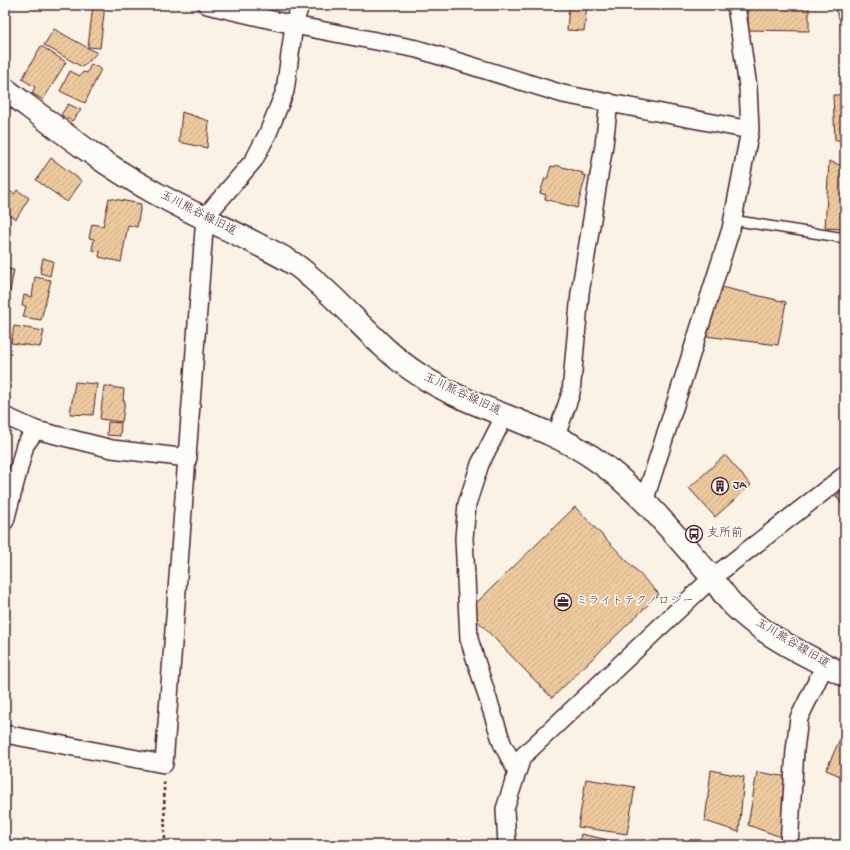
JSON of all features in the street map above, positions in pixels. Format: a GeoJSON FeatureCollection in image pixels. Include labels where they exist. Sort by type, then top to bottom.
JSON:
{"type":"FeatureCollection","features":[{"type":"Feature","properties":{"kind":"street"},"geometry":{"type":"LineString","coordinates":[[207,5],[294,26],[417,49],[563,94],[750,130]]}},
{"type":"Feature","properties":{"kind":"street"},"geometry":{"type":"LineString","coordinates":[[5,734],[164,764],[205,217],[254,160],[268,133],[285,91],[294,26],[300,5]]}},
{"type":"Feature","properties":{"kind":"street"},"geometry":{"type":"LineString","coordinates":[[644,502],[731,229],[750,130],[748,86],[736,5]]}},
{"type":"Feature","properties":{"kind":"street","name":"玉川熊谷線旧道"},"geometry":{"type":"LineString","coordinates":[[5,89],[122,174],[151,191],[205,217],[295,264],[328,292],[394,357],[419,375],[471,402],[556,436],[591,456],[616,474],[644,502],[667,526],[735,606],[760,628],[796,650],[845,675]]}},
{"type":"Feature","properties":{"kind":"street"},"geometry":{"type":"LineString","coordinates":[[556,436],[571,393],[580,293],[604,145],[609,102]]}},
{"type":"Feature","properties":{"kind":"street"},"geometry":{"type":"LineString","coordinates":[[505,415],[480,464],[467,504],[464,538],[469,639],[502,743],[517,772]]}},
{"type":"Feature","properties":{"kind":"street"},"geometry":{"type":"LineString","coordinates":[[5,416],[36,430],[112,449],[188,458]]}},
{"type":"Feature","properties":{"kind":"street"},"geometry":{"type":"LineString","coordinates":[[5,521],[25,445],[36,430]]}},
{"type":"Feature","properties":{"kind":"street"},"geometry":{"type":"LineString","coordinates":[[507,845],[505,809],[522,757],[712,578],[845,475]]}},
{"type":"Feature","properties":{"kind":"street"},"geometry":{"type":"LineString","coordinates":[[789,845],[795,750],[799,718],[826,665]]}},
{"type":"Feature","properties":{"kind":"lane"},"geometry":{"type":"LineString","coordinates":[[732,220],[845,238]]}},
{"type":"Feature","properties":{"kind":"path"},"geometry":{"type":"LineString","coordinates":[[164,764],[165,845]]}},
{"type":"Feature","properties":{"kind":"building"},"geometry":{"type":"Polygon","coordinates":[[[93,5],[105,5],[100,48],[88,47],[93,5]]]}},
{"type":"Feature","properties":{"kind":"building"},"geometry":{"type":"Polygon","coordinates":[[[569,5],[587,5],[584,31],[567,30],[569,5]]]}},
{"type":"Feature","properties":{"kind":"building"},"geometry":{"type":"Polygon","coordinates":[[[748,5],[809,5],[809,31],[748,30],[748,5]]]}},
{"type":"Feature","properties":{"kind":"building"},"geometry":{"type":"Polygon","coordinates":[[[833,5],[845,5],[845,55],[843,55],[840,20],[833,5]]]}},
{"type":"Feature","properties":{"kind":"building"},"geometry":{"type":"Polygon","coordinates":[[[54,29],[97,53],[82,67],[44,45],[54,29]]]}},
{"type":"Feature","properties":{"kind":"building"},"geometry":{"type":"Polygon","coordinates":[[[41,46],[66,62],[43,100],[32,93],[35,87],[22,79],[41,46]]]}},
{"type":"Feature","properties":{"kind":"building"},"geometry":{"type":"Polygon","coordinates":[[[91,64],[101,69],[85,103],[60,91],[70,71],[80,76],[83,72],[87,73],[91,64]]]}},
{"type":"Feature","properties":{"kind":"building"},"geometry":{"type":"Polygon","coordinates":[[[833,95],[845,95],[845,140],[835,140],[833,95]]]}},
{"type":"Feature","properties":{"kind":"building"},"geometry":{"type":"Polygon","coordinates":[[[68,104],[81,110],[72,121],[61,115],[68,104]]]}},
{"type":"Feature","properties":{"kind":"building"},"geometry":{"type":"Polygon","coordinates":[[[182,112],[209,121],[207,148],[179,142],[182,112]]]}},
{"type":"Feature","properties":{"kind":"building"},"geometry":{"type":"Polygon","coordinates":[[[51,158],[82,181],[67,202],[36,180],[51,158]]]}},
{"type":"Feature","properties":{"kind":"building"},"geometry":{"type":"Polygon","coordinates":[[[829,161],[845,167],[845,229],[825,228],[829,161]]]}},
{"type":"Feature","properties":{"kind":"building"},"geometry":{"type":"Polygon","coordinates":[[[556,165],[583,173],[582,175],[586,176],[577,208],[545,199],[546,195],[540,193],[545,178],[547,179],[551,166],[555,167],[556,165]]]}},
{"type":"Feature","properties":{"kind":"building"},"geometry":{"type":"Polygon","coordinates":[[[5,188],[14,194],[17,190],[29,198],[16,219],[10,215],[5,222],[5,188]]]}},
{"type":"Feature","properties":{"kind":"building"},"geometry":{"type":"Polygon","coordinates":[[[109,198],[141,204],[137,227],[128,225],[121,262],[99,257],[100,251],[92,250],[94,239],[89,238],[92,224],[103,226],[109,198]]]}},
{"type":"Feature","properties":{"kind":"building"},"geometry":{"type":"Polygon","coordinates":[[[43,258],[53,261],[50,276],[40,273],[43,258]]]}},
{"type":"Feature","properties":{"kind":"building"},"geometry":{"type":"Polygon","coordinates":[[[5,269],[14,270],[10,291],[5,290],[5,269]]]}},
{"type":"Feature","properties":{"kind":"building"},"geometry":{"type":"Polygon","coordinates":[[[35,277],[51,280],[41,320],[23,317],[26,306],[22,306],[24,295],[32,297],[35,277]]]}},
{"type":"Feature","properties":{"kind":"building"},"geometry":{"type":"Polygon","coordinates":[[[721,287],[786,302],[778,345],[705,336],[721,287]]]}},
{"type":"Feature","properties":{"kind":"building"},"geometry":{"type":"Polygon","coordinates":[[[14,326],[44,331],[40,347],[11,343],[14,326]]]}},
{"type":"Feature","properties":{"kind":"building"},"geometry":{"type":"Polygon","coordinates":[[[75,382],[97,384],[93,415],[70,414],[75,382]]]}},
{"type":"Feature","properties":{"kind":"building"},"geometry":{"type":"Polygon","coordinates":[[[104,386],[124,389],[123,401],[125,401],[122,422],[100,419],[104,386]]]}},
{"type":"Feature","properties":{"kind":"building"},"geometry":{"type":"Polygon","coordinates":[[[108,422],[121,423],[120,436],[107,435],[108,422]]]}},
{"type":"Feature","properties":{"kind":"building","name":"JA"},"geometry":{"type":"Polygon","coordinates":[[[725,455],[751,485],[715,517],[689,488],[725,455]]]}},
{"type":"Feature","properties":{"kind":"building"},"geometry":{"type":"Polygon","coordinates":[[[845,489],[845,508],[836,496],[845,489]]]}},
{"type":"Feature","properties":{"kind":"building","name":"ミライトテクノロジー"},"geometry":{"type":"Polygon","coordinates":[[[575,507],[659,594],[552,698],[468,611],[575,507]]]}},
{"type":"Feature","properties":{"kind":"building"},"geometry":{"type":"Polygon","coordinates":[[[845,728],[845,778],[826,770],[845,728]]]}},
{"type":"Feature","properties":{"kind":"building"},"geometry":{"type":"Polygon","coordinates":[[[711,770],[744,777],[739,832],[705,821],[711,770]]]}},
{"type":"Feature","properties":{"kind":"building"},"geometry":{"type":"Polygon","coordinates":[[[757,772],[794,778],[789,840],[748,825],[757,772]]]}},
{"type":"Feature","properties":{"kind":"building"},"geometry":{"type":"Polygon","coordinates":[[[586,779],[635,787],[627,834],[578,827],[586,779]]]}},
{"type":"Feature","properties":{"kind":"building"},"geometry":{"type":"Polygon","coordinates":[[[581,834],[631,845],[579,845],[581,834]]]}},
{"type":"Feature","properties":{"kind":"place","name":"JA"},"geometry":{"type":"Point","coordinates":[720,486]}},
{"type":"Feature","properties":{"kind":"place","name":"支所前"},"geometry":{"type":"Point","coordinates":[694,534]}},
{"type":"Feature","properties":{"kind":"place","name":"ミライトテクノロジー"},"geometry":{"type":"Point","coordinates":[563,602]}}]}
